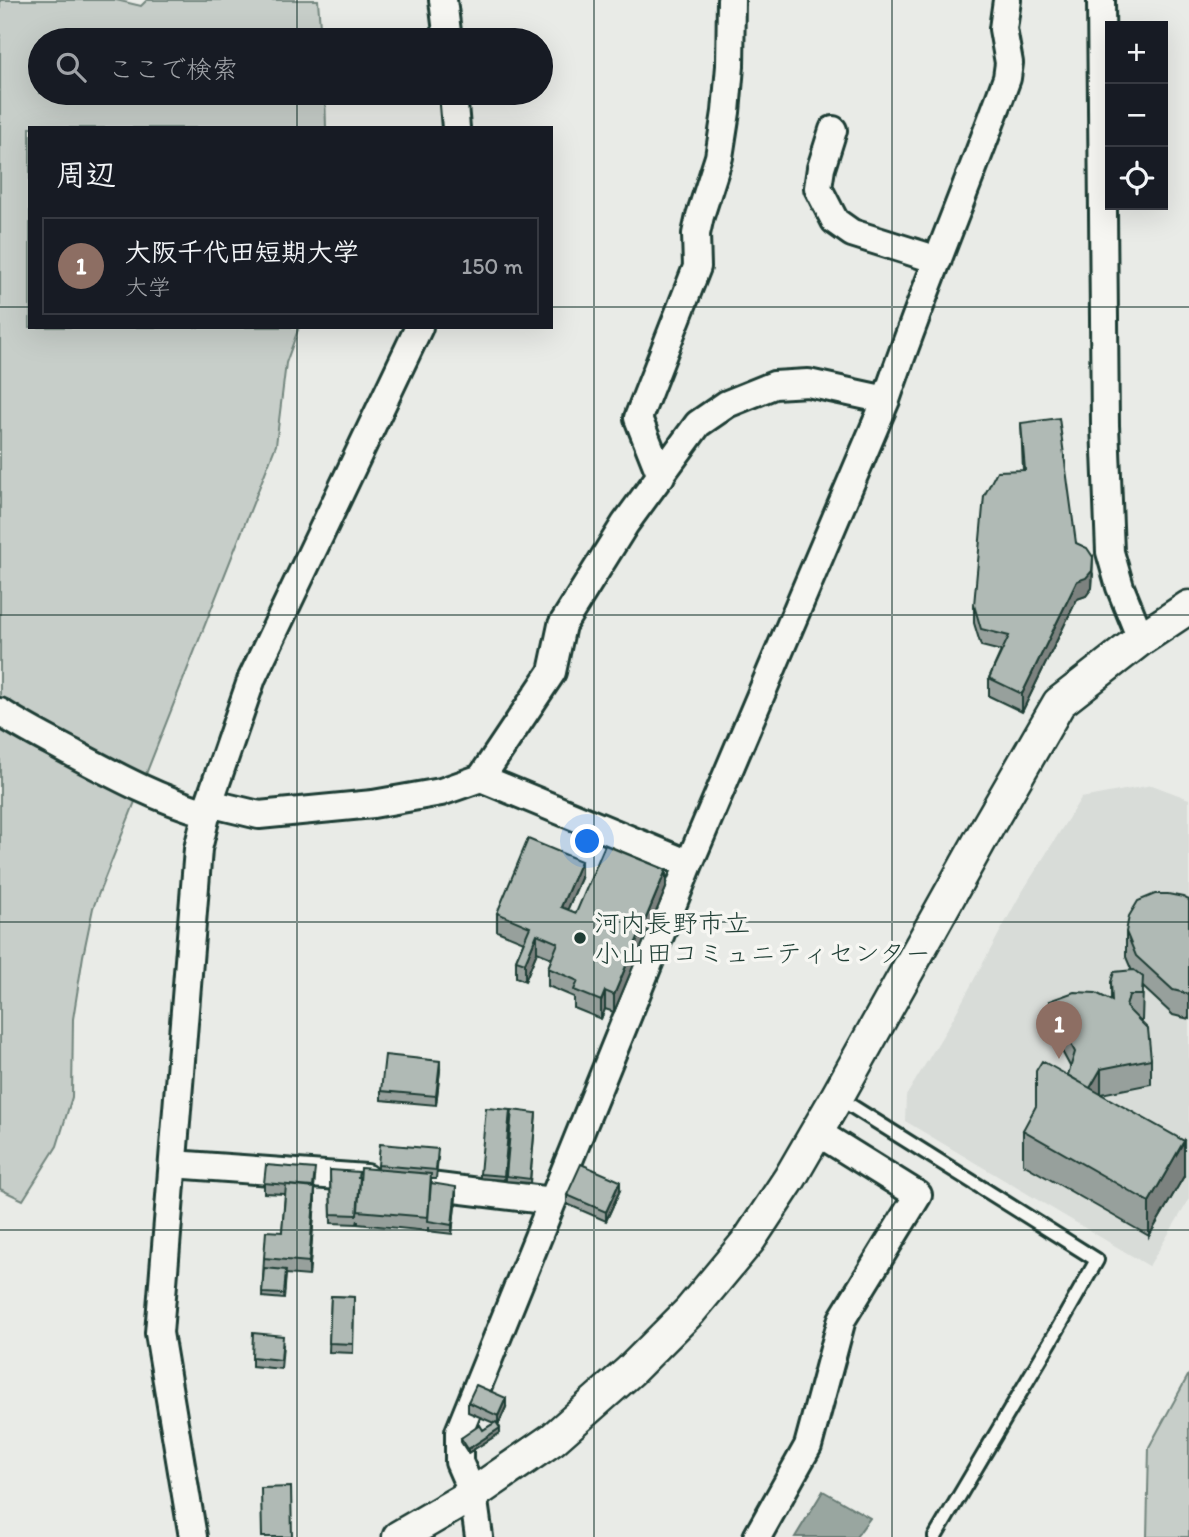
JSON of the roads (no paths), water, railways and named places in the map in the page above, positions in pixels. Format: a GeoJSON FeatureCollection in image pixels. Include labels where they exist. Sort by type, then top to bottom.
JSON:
{"type":"FeatureCollection","features":[{"type":"Feature","properties":{"kind":"street"},"geometry":{"type":"LineString","coordinates":[[443,0],[446,28]]}},
{"type":"Feature","properties":{"kind":"street"},"geometry":{"type":"LineString","coordinates":[[661,475],[638,418],[697,267],[696,233],[719,158],[726,112],[731,0]]}},
{"type":"Feature","properties":{"kind":"street"},"geometry":{"type":"LineString","coordinates":[[479,1537],[473,1494],[459,1462],[459,1432],[689,864],[886,400],[907,337],[1007,78],[1009,63],[1003,29],[1007,0]]}},
{"type":"Feature","properties":{"kind":"street"},"geometry":{"type":"LineString","coordinates":[[1101,0],[1105,425],[1110,552],[1120,587],[1141,639]]}},
{"type":"Feature","properties":{"kind":"street"},"geometry":{"type":"LineString","coordinates":[[454,105],[456,126]]}},
{"type":"Feature","properties":{"kind":"street"},"geometry":{"type":"LineString","coordinates":[[833,130],[821,168],[818,188],[835,221],[852,233],[938,260]]}},
{"type":"Feature","properties":{"kind":"street"},"geometry":{"type":"LineString","coordinates":[[193,1537],[159,1332],[198,849],[208,808],[252,678],[418,329]]}},
{"type":"Feature","properties":{"kind":"street"},"geometry":{"type":"LineString","coordinates":[[0,712],[75,754],[183,806],[259,815],[373,804],[440,792],[481,778],[552,672],[562,625],[625,524],[698,424],[727,404],[775,385],[808,383],[886,400]]}},
{"type":"Feature","properties":{"kind":"street"},"geometry":{"type":"LineString","coordinates":[[400,1537],[473,1494],[553,1439],[630,1371],[690,1311],[749,1240],[790,1178],[1059,703],[1141,639],[1189,607]]}},
{"type":"Feature","properties":{"kind":"street"},"geometry":{"type":"LineString","coordinates":[[481,778],[689,864]]}},
{"type":"Feature","properties":{"kind":"street"},"geometry":{"type":"LineString","coordinates":[[757,1537],[808,1446],[842,1319],[918,1195],[817,1132]]}},
{"type":"Feature","properties":{"kind":"street"},"geometry":{"type":"LineString","coordinates":[[173,1164],[370,1179],[552,1201]]}},
{"type":"Feature","properties":{"kind":"lane"},"geometry":{"type":"LineString","coordinates":[[837,1097],[1097,1260],[934,1537]]}},
{"type":"Feature","properties":{"kind":"place","name":"河内長野市立 小山田コミュニティセンター"},"geometry":{"type":"Point","coordinates":[580,938]}},
{"type":"Feature","properties":{"kind":"place","name":"大阪千代田短期大学"},"geometry":{"type":"Point","coordinates":[1059,1059]}}]}
